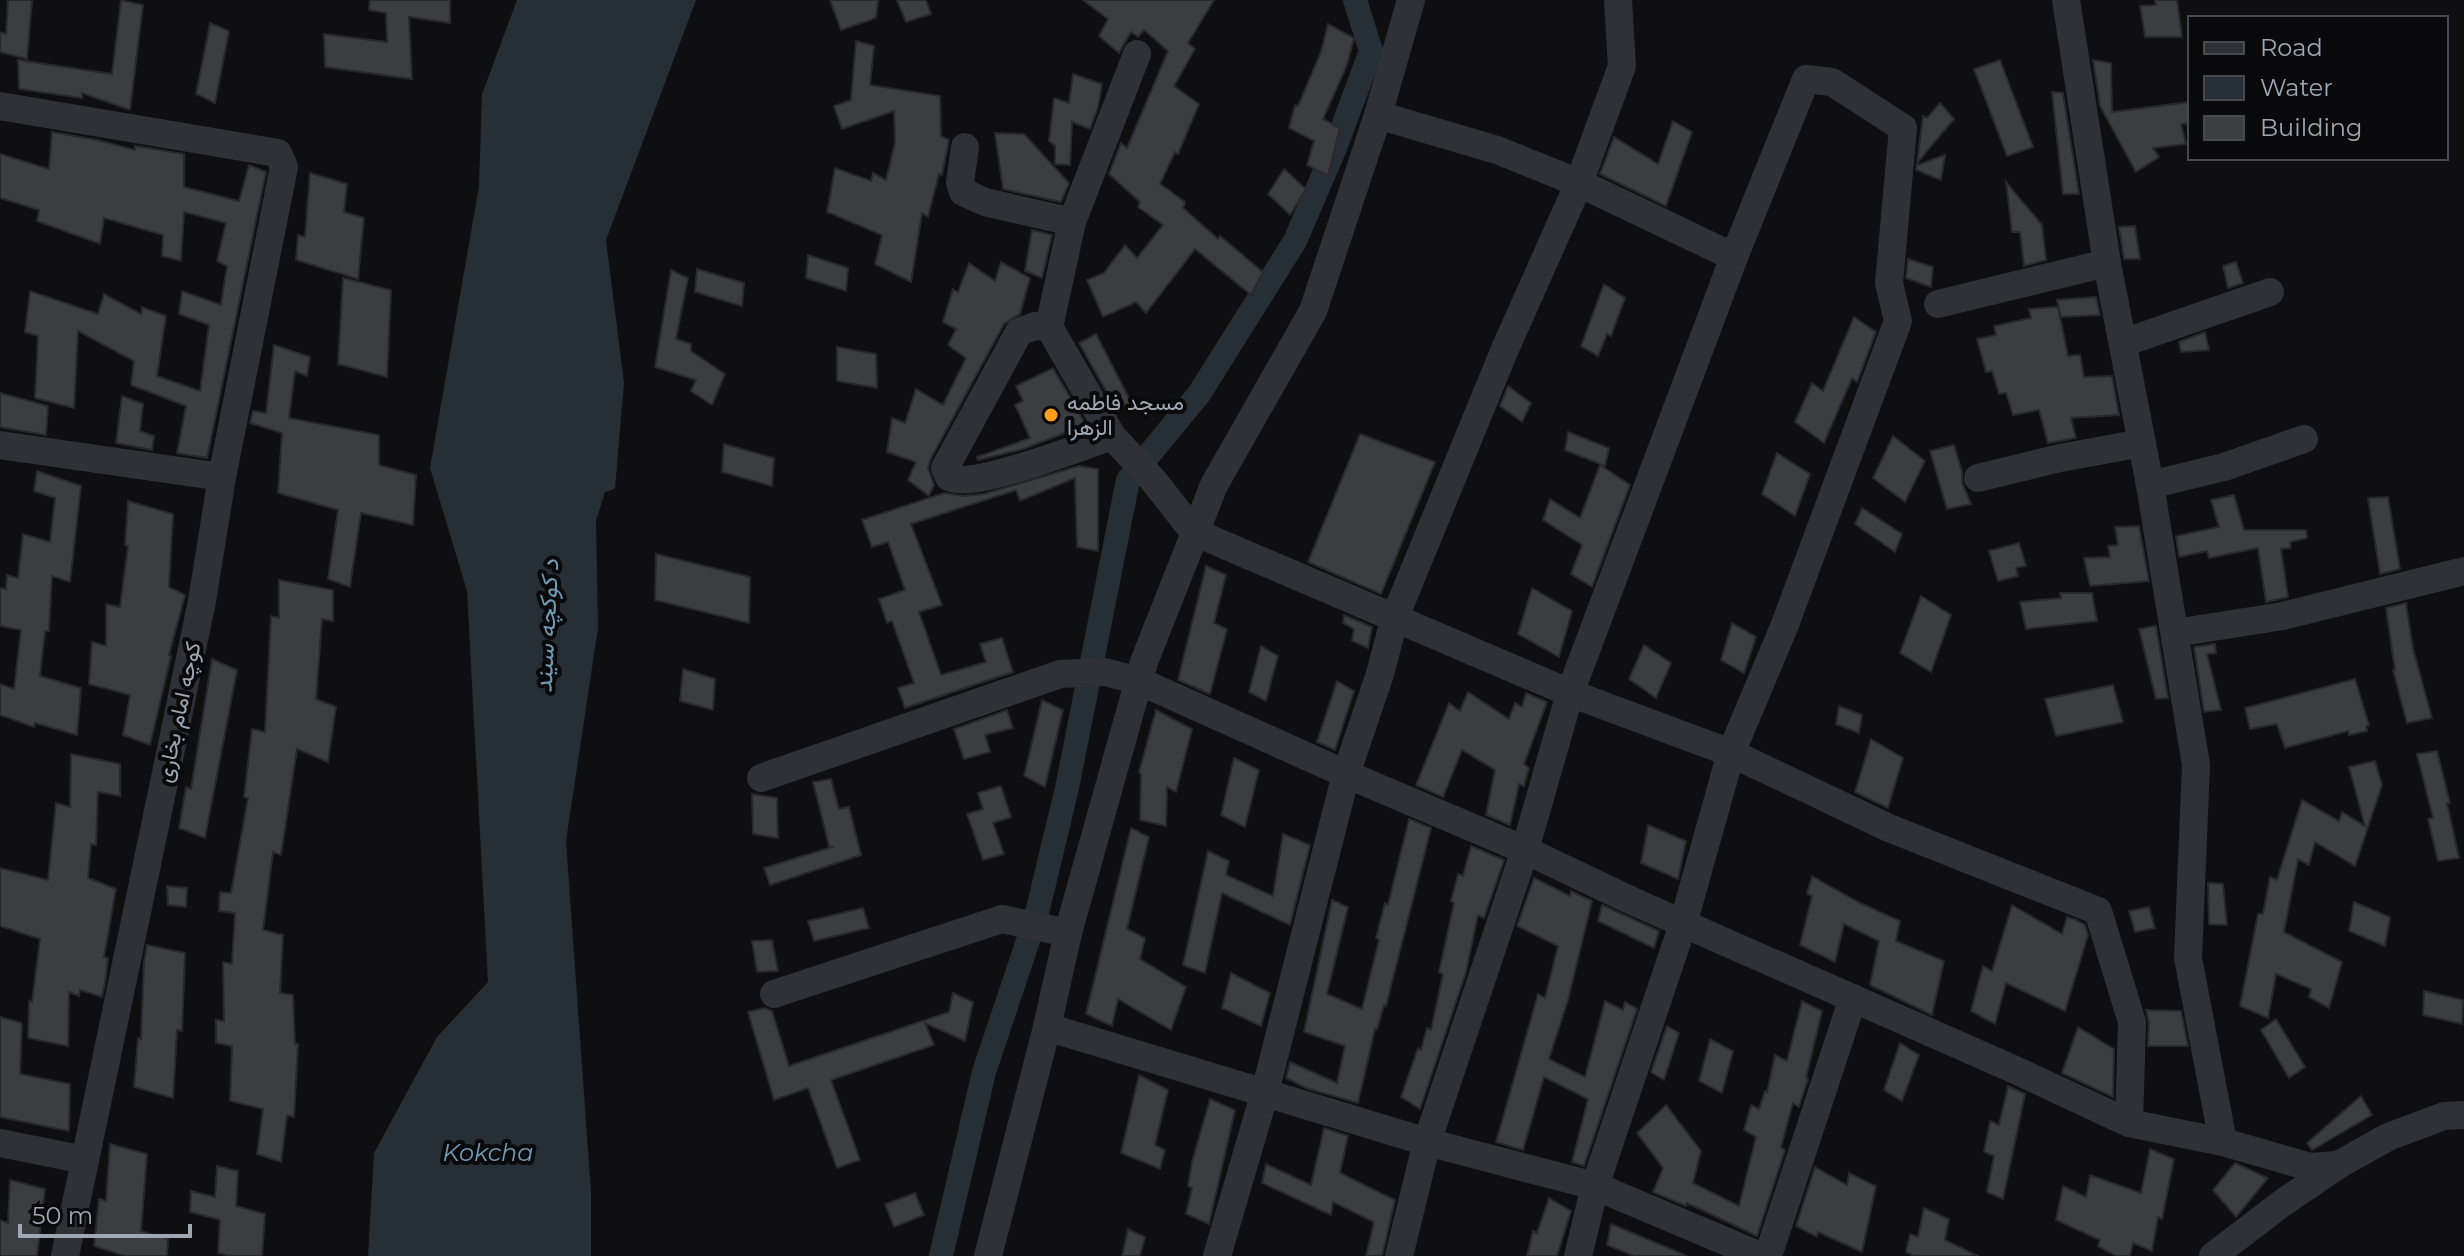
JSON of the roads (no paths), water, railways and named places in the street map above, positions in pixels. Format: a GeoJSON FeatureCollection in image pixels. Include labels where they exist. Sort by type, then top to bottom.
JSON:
{"type":"FeatureCollection","features":[{"type":"Feature","properties":{"kind":"street"},"geometry":{"type":"LineString","coordinates":[[988,1256],[1047,1027],[1055,930],[1139,681],[1194,532],[1214,485],[1313,311],[1378,115],[1411,0]]}},
{"type":"Feature","properties":{"kind":"street"},"geometry":{"type":"LineString","coordinates":[[1217,1256],[1265,1092],[1346,774],[1380,674],[1395,617],[1505,349],[1579,183],[1622,66],[1618,0]]}},
{"type":"Feature","properties":{"kind":"street"},"geometry":{"type":"LineString","coordinates":[[2066,0],[2107,263],[2150,485],[2196,765],[2188,958],[2223,1142]]}},
{"type":"Feature","properties":{"kind":"street"},"geometry":{"type":"LineString","coordinates":[[1137,54],[1072,222],[1049,327],[1121,446],[1194,532],[1570,693],[1731,753],[1889,828],[2098,911],[2132,1022],[2129,1123]]}},
{"type":"Feature","properties":{"kind":"street"},"geometry":{"type":"LineString","coordinates":[[1399,1256],[1427,1142],[1525,850],[1570,693],[1734,257],[1806,79],[1832,82],[1903,128],[1889,283],[1898,321],[1784,627],[1731,753],[1683,924],[1595,1186],[1578,1256]]}},
{"type":"Feature","properties":{"kind":"street","name":"کوچه امام بخاری"},"geometry":{"type":"LineString","coordinates":[[0,106],[278,153],[284,167],[222,477],[202,601],[65,1256]]}},
{"type":"Feature","properties":{"kind":"street"},"geometry":{"type":"LineString","coordinates":[[1378,115],[1497,150],[1579,183],[1734,257]]}},
{"type":"Feature","properties":{"kind":"street"},"geometry":{"type":"LineString","coordinates":[[965,147],[960,182],[963,192],[985,202],[1072,222]]}},
{"type":"Feature","properties":{"kind":"street"},"geometry":{"type":"LineString","coordinates":[[1938,304],[2107,263]]}},
{"type":"Feature","properties":{"kind":"street"},"geometry":{"type":"LineString","coordinates":[[2123,343],[2270,292]]}},
{"type":"Feature","properties":{"kind":"street"},"geometry":{"type":"LineString","coordinates":[[1049,327],[1035,326],[1019,332],[945,468],[949,477],[957,482],[1121,446]]}},
{"type":"Feature","properties":{"kind":"street"},"geometry":{"type":"LineString","coordinates":[[2150,485],[2224,467],[2304,439]]}},
{"type":"Feature","properties":{"kind":"street"},"geometry":{"type":"LineString","coordinates":[[1978,478],[2060,458],[2142,443]]}},
{"type":"Feature","properties":{"kind":"street"},"geometry":{"type":"LineString","coordinates":[[0,445],[222,477]]}},
{"type":"Feature","properties":{"kind":"street"},"geometry":{"type":"LineString","coordinates":[[2175,633],[2283,616],[2464,571]]}},
{"type":"Feature","properties":{"kind":"street"},"geometry":{"type":"LineString","coordinates":[[761,778],[1060,674],[1105,672],[1139,681],[1525,850],[2129,1123],[2223,1142],[2310,1167],[2338,1165]]}},
{"type":"Feature","properties":{"kind":"street"},"geometry":{"type":"LineString","coordinates":[[774,994],[1002,919],[1055,930]]}},
{"type":"Feature","properties":{"kind":"street"},"geometry":{"type":"LineString","coordinates":[[1768,1256],[1853,998]]}},
{"type":"Feature","properties":{"kind":"street"},"geometry":{"type":"LineString","coordinates":[[1047,1027],[1427,1142],[1595,1186],[1760,1256]]}},
{"type":"Feature","properties":{"kind":"street"},"geometry":{"type":"LineString","coordinates":[[2213,1256],[2338,1165],[2388,1137],[2444,1116],[2464,1115]]}},
{"type":"Feature","properties":{"kind":"street"},"geometry":{"type":"LineString","coordinates":[[0,1143],[85,1160]]}},
{"type":"Feature","properties":{"kind":"water","name":"Kokcha"},"geometry":{"type":"Polygon","coordinates":[[[517,0],[696,0],[606,240],[624,383],[615,489],[605,492],[596,521],[598,628],[566,841],[591,1192],[591,1256],[368,1256],[374,1153],[437,1037],[488,982],[467,591],[430,468],[479,186],[482,94],[517,0]]]}},
{"type":"Feature","properties":{"kind":"waterway"},"geometry":{"type":"LineString","coordinates":[[941,1256],[984,1072],[1036,917],[1067,788],[1128,480],[1199,394],[1295,241],[1335,148],[1371,51],[1355,0]]}},
{"type":"Feature","properties":{"kind":"place","name":"مسجد فاطمه الزهرا"},"geometry":{"type":"Point","coordinates":[1051,415]}},
{"type":"Feature","properties":{"kind":"water label","name":"د کوکچه سیند"},"geometry":{"type":"Point","coordinates":[547,626]}}]}
